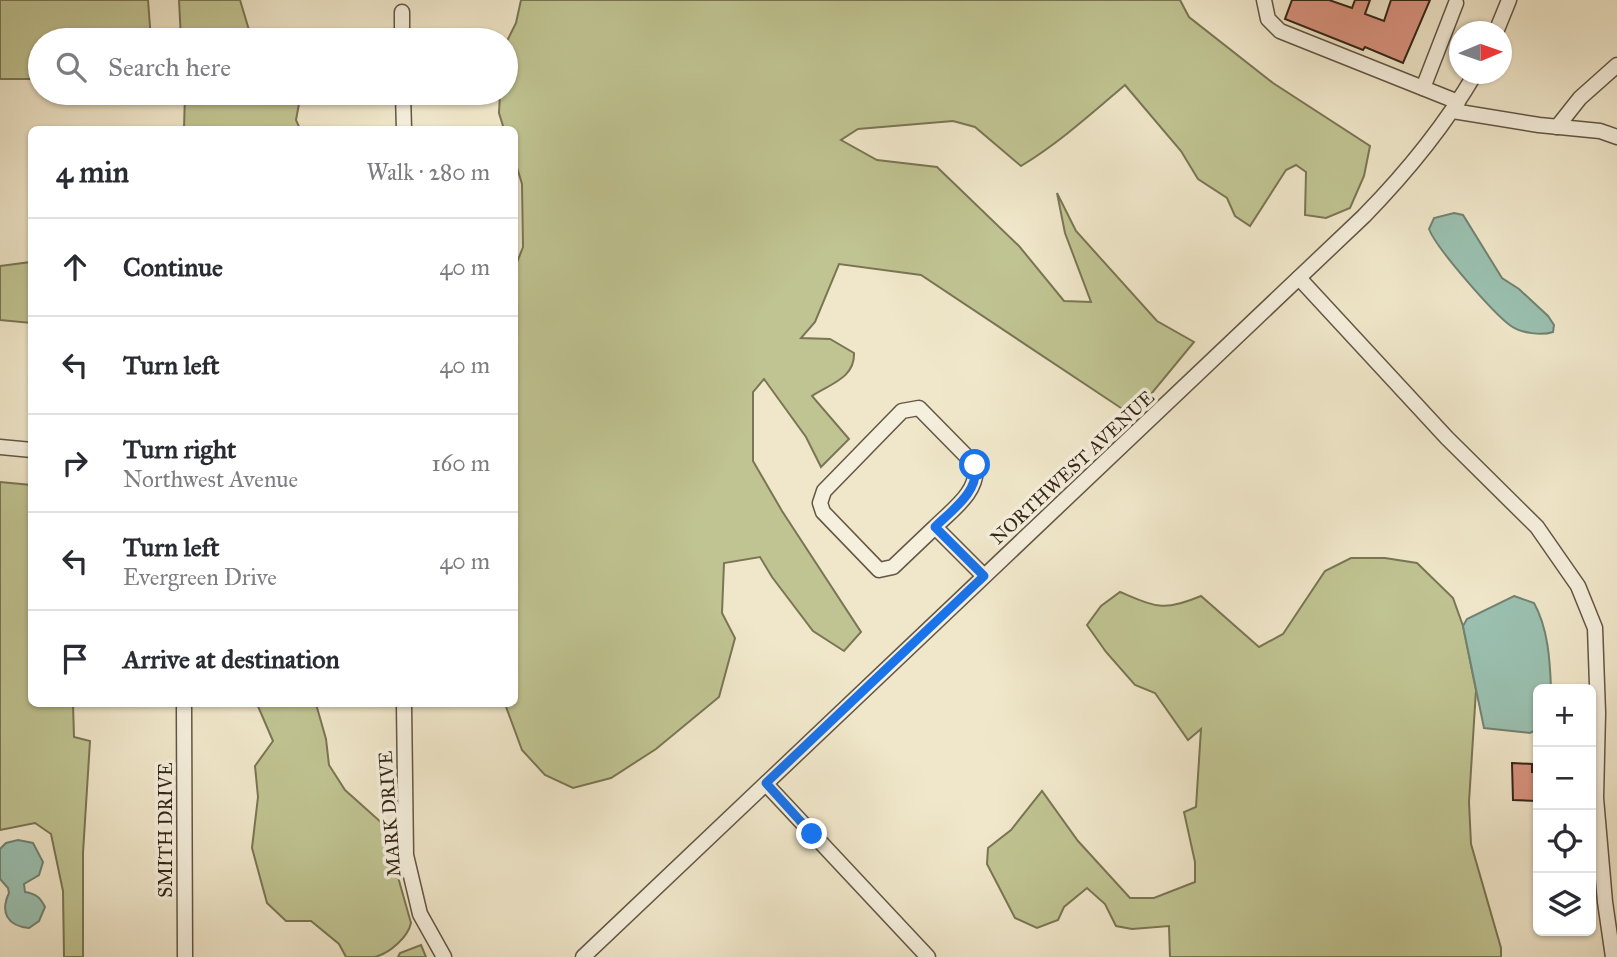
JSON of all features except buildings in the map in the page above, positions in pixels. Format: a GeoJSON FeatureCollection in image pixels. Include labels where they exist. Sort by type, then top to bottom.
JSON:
{"type":"FeatureCollection","features":[{"type":"Feature","properties":{"kind":"street"},"geometry":{"type":"LineString","coordinates":[[1264,0],[1268,19],[1280,31],[1423,88],[1455,106],[1617,136]]}},
{"type":"Feature","properties":{"kind":"street"},"geometry":{"type":"LineString","coordinates":[[1500,21],[1509,0]]}},
{"type":"Feature","properties":{"kind":"street"},"geometry":{"type":"LineString","coordinates":[[1423,88],[1459,1]]}},
{"type":"Feature","properties":{"kind":"street"},"geometry":{"type":"LineString","coordinates":[[402,12],[402,28]]}},
{"type":"Feature","properties":{"kind":"street"},"geometry":{"type":"LineString","coordinates":[[1557,127],[1580,99],[1617,65]]}},
{"type":"Feature","properties":{"kind":"street","name":"NORTHWEST AVENUE"},"geometry":{"type":"LineString","coordinates":[[583,957],[1393,186],[1423,151],[1469,84]]}},
{"type":"Feature","properties":{"kind":"street"},"geometry":{"type":"LineString","coordinates":[[403,105],[404,126]]}},
{"type":"Feature","properties":{"kind":"street"},"geometry":{"type":"LineString","coordinates":[[1299,278],[1447,438],[1537,527],[1578,586],[1595,628],[1598,713],[1596,798],[1605,902],[1613,957]]}},
{"type":"Feature","properties":{"kind":"street"},"geometry":{"type":"LineString","coordinates":[[911,408],[919,408],[975,465],[977,475],[974,486],[935,527],[892,567],[879,570],[823,512],[820,503],[824,491],[902,411],[911,408]]}},
{"type":"Feature","properties":{"kind":"street"},"geometry":{"type":"LineString","coordinates":[[0,447],[28,450]]}},
{"type":"Feature","properties":{"kind":"street"},"geometry":{"type":"LineString","coordinates":[[935,527],[984,576]]}},
{"type":"Feature","properties":{"kind":"street","name":"SMITH DRIVE"},"geometry":{"type":"LineString","coordinates":[[184,707],[185,957]]}},
{"type":"Feature","properties":{"kind":"street","name":"MARK DRIVE"},"geometry":{"type":"LineString","coordinates":[[404,707],[406,855],[420,914],[443,957]]}},
{"type":"Feature","properties":{"kind":"street"},"geometry":{"type":"LineString","coordinates":[[766,783],[923,952],[907,957]]}},
{"type":"Feature","properties":{"kind":"shaded area"},"geometry":{"type":"Polygon","coordinates":[[[0,0],[148,0],[150,28],[28,28],[28,79],[0,79],[0,0]]]}},
{"type":"Feature","properties":{"kind":"shaded area"},"geometry":{"type":"Polygon","coordinates":[[[179,0],[240,0],[248,28],[180,28],[179,0]]]}},
{"type":"Feature","properties":{"kind":"shaded area"},"geometry":{"type":"Polygon","coordinates":[[[521,0],[1180,0],[1189,17],[1273,83],[1370,146],[1364,176],[1350,208],[1326,218],[1305,215],[1306,172],[1296,165],[1286,170],[1250,226],[1235,216],[1227,198],[1198,179],[1181,151],[1125,85],[1062,138],[1021,166],[975,127],[953,121],[858,129],[841,140],[877,160],[937,167],[1019,246],[1064,301],[1091,302],[1065,233],[1057,193],[1076,231],[1157,321],[1194,342],[1133,416],[921,275],[839,264],[815,322],[801,338],[830,339],[854,353],[853,362],[846,374],[812,396],[849,439],[821,467],[806,437],[764,379],[753,392],[753,461],[782,511],[861,632],[844,651],[813,631],[760,557],[724,563],[722,613],[735,638],[719,697],[656,749],[611,778],[573,788],[545,775],[522,750],[506,707],[518,707],[518,260],[523,247],[518,126],[503,126],[499,113],[499,105],[518,105],[518,28],[514,28],[521,0]]]}},
{"type":"Feature","properties":{"kind":"shaded area"},"geometry":{"type":"Polygon","coordinates":[[[185,105],[299,105],[296,120],[299,126],[184,126],[185,105]]]}},
{"type":"Feature","properties":{"kind":"shaded area"},"geometry":{"type":"Polygon","coordinates":[[[1454,213],[1463,215],[1502,278],[1519,289],[1548,316],[1554,325],[1553,332],[1532,333],[1511,326],[1466,280],[1429,229],[1434,218],[1454,213]]]}},
{"type":"Feature","properties":{"kind":"shaded area"},"geometry":{"type":"Polygon","coordinates":[[[28,262],[28,323],[0,320],[0,266],[28,262]]]}},
{"type":"Feature","properties":{"kind":"shaded area"},"geometry":{"type":"Polygon","coordinates":[[[0,482],[28,485],[28,707],[73,707],[74,737],[90,741],[83,853],[83,957],[64,957],[63,891],[51,834],[35,823],[0,830],[0,482]]]}},
{"type":"Feature","properties":{"kind":"shaded area"},"geometry":{"type":"Polygon","coordinates":[[[1351,558],[1385,558],[1417,563],[1453,598],[1463,626],[1476,690],[1469,802],[1471,844],[1501,948],[1501,957],[1170,957],[1169,926],[1132,929],[1116,926],[1105,904],[1087,888],[1064,907],[1058,920],[1037,928],[1015,918],[987,864],[988,848],[1011,830],[1042,791],[1078,841],[1130,898],[1154,898],[1195,882],[1195,862],[1184,812],[1196,807],[1201,729],[1188,740],[1155,693],[1135,685],[1106,652],[1087,625],[1101,606],[1120,592],[1160,606],[1201,596],[1259,647],[1283,634],[1325,571],[1351,558]]]}},
{"type":"Feature","properties":{"kind":"shaded area"},"geometry":{"type":"Polygon","coordinates":[[[1514,596],[1534,603],[1545,634],[1551,684],[1533,684],[1533,732],[1484,728],[1463,626],[1467,619],[1514,596]]]}},
{"type":"Feature","properties":{"kind":"shaded area"},"geometry":{"type":"Polygon","coordinates":[[[258,707],[317,707],[326,739],[329,765],[345,790],[383,824],[411,923],[402,939],[381,955],[346,957],[339,944],[311,921],[286,921],[267,903],[252,848],[258,797],[255,766],[273,741],[258,707]]]}},
{"type":"Feature","properties":{"kind":"shaded area"},"geometry":{"type":"Polygon","coordinates":[[[18,840],[33,843],[43,862],[39,875],[24,884],[25,892],[37,897],[45,907],[39,921],[29,928],[15,924],[7,917],[5,906],[9,893],[0,879],[0,849],[6,843],[18,840]]]}},
{"type":"Feature","properties":{"kind":"shaded area"},"geometry":{"type":"Polygon","coordinates":[[[421,945],[426,957],[398,957],[400,953],[421,945]]]}},
{"type":"Feature","properties":{"kind":"route"},"geometry":{"type":"LineString","coordinates":[[812,834],[766,783],[984,576],[935,527],[974,486],[977,475],[975,465]]}}]}
